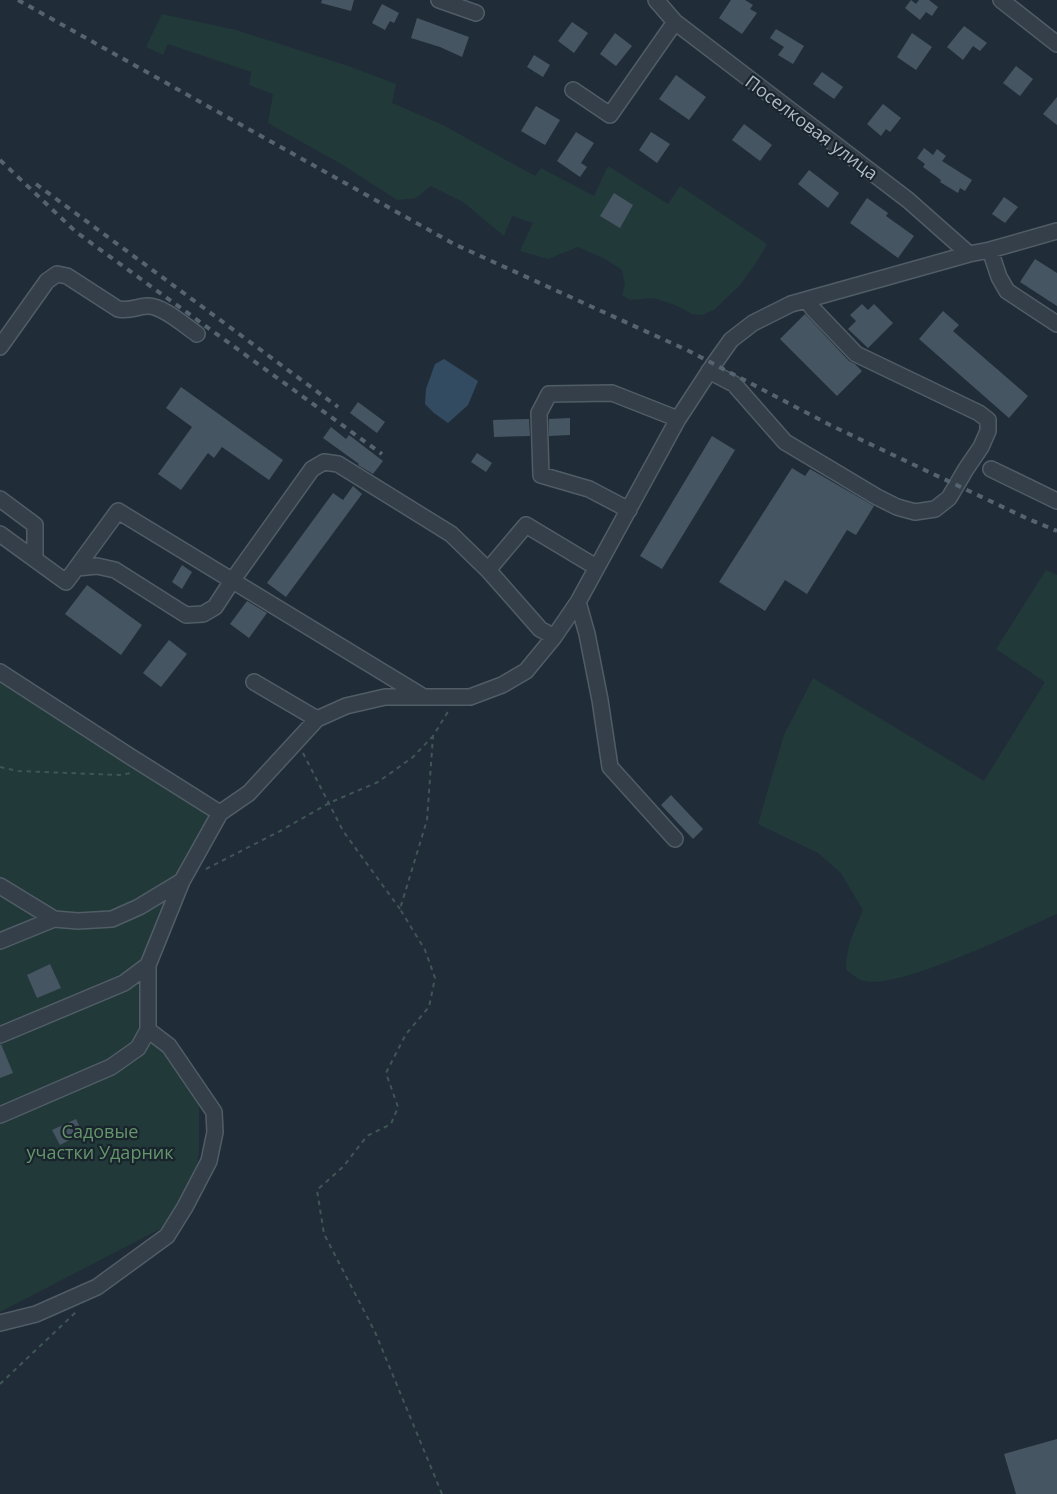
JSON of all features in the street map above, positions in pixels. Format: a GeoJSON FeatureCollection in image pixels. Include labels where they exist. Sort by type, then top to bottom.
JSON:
{"type":"FeatureCollection","features":[{"type":"Feature","properties":{"kind":"street"},"geometry":{"type":"LineString","coordinates":[[439,0],[476,13]]}},
{"type":"Feature","properties":{"kind":"street","name":"Поселковая улица"},"geometry":{"type":"LineString","coordinates":[[656,0],[675,22],[908,200],[969,254]]}},
{"type":"Feature","properties":{"kind":"street"},"geometry":{"type":"LineString","coordinates":[[1001,0],[1057,44]]}},
{"type":"Feature","properties":{"kind":"street"},"geometry":{"type":"LineString","coordinates":[[573,90],[610,115],[675,22]]}},
{"type":"Feature","properties":{"kind":"street"},"geometry":{"type":"LineString","coordinates":[[0,1115],[111,1067],[138,1048],[147,1030],[148,965],[182,881],[220,813],[249,793],[317,719],[346,706],[385,697],[470,697],[502,685],[526,671],[554,637],[578,602],[678,419],[731,340],[753,322],[791,304],[1057,231]]}},
{"type":"Feature","properties":{"kind":"street"},"geometry":{"type":"LineString","coordinates":[[990,250],[999,277],[1007,291],[1057,324]]}},
{"type":"Feature","properties":{"kind":"street"},"geometry":{"type":"LineString","coordinates":[[0,347],[47,281],[57,274],[67,276],[118,309],[159,307],[197,334]]}},
{"type":"Feature","properties":{"kind":"street"},"geometry":{"type":"LineString","coordinates":[[709,371],[734,384],[785,442],[897,507],[915,512],[935,509],[949,498],[981,447],[988,431],[988,420],[979,413],[856,354],[806,300]]}},
{"type":"Feature","properties":{"kind":"street"},"geometry":{"type":"LineString","coordinates":[[629,510],[589,489],[541,475],[539,413],[549,394],[612,393],[678,419]]}},
{"type":"Feature","properties":{"kind":"street"},"geometry":{"type":"LineString","coordinates":[[77,568],[98,566],[115,570],[186,615],[203,614],[215,607],[312,469],[324,462],[338,464],[451,534],[488,570],[540,629],[554,637]]}},
{"type":"Feature","properties":{"kind":"street"},"geometry":{"type":"LineString","coordinates":[[991,469],[1057,501]]}},
{"type":"Feature","properties":{"kind":"street"},"geometry":{"type":"LineString","coordinates":[[0,499],[34,525],[35,559]]}},
{"type":"Feature","properties":{"kind":"street"},"geometry":{"type":"LineString","coordinates":[[0,534],[66,582],[118,512],[422,696]]}},
{"type":"Feature","properties":{"kind":"street"},"geometry":{"type":"LineString","coordinates":[[488,570],[526,525],[596,567]]}},
{"type":"Feature","properties":{"kind":"street"},"geometry":{"type":"LineString","coordinates":[[578,602],[600,700],[610,767],[675,839]]}},
{"type":"Feature","properties":{"kind":"street"},"geometry":{"type":"LineString","coordinates":[[0,672],[220,813]]}},
{"type":"Feature","properties":{"kind":"street"},"geometry":{"type":"LineString","coordinates":[[254,682],[317,719]]}},
{"type":"Feature","properties":{"kind":"street"},"geometry":{"type":"LineString","coordinates":[[0,886],[54,919],[78,921],[112,919],[139,907],[182,881]]}},
{"type":"Feature","properties":{"kind":"street"},"geometry":{"type":"LineString","coordinates":[[0,941],[54,919]]}},
{"type":"Feature","properties":{"kind":"street"},"geometry":{"type":"LineString","coordinates":[[0,1035],[124,983],[148,965]]}},
{"type":"Feature","properties":{"kind":"street"},"geometry":{"type":"LineString","coordinates":[[0,1323],[36,1314],[97,1287],[167,1236],[209,1161],[215,1132],[214,1112],[169,1046],[147,1030]]}},
{"type":"Feature","properties":{"kind":"path"},"geometry":{"type":"LineString","coordinates":[[202,871],[329,803],[378,782],[413,758],[433,736],[458,697]]}},
{"type":"Feature","properties":{"kind":"path"},"geometry":{"type":"LineString","coordinates":[[400,909],[428,820],[433,736]]}},
{"type":"Feature","properties":{"kind":"path"},"geometry":{"type":"LineString","coordinates":[[297,741],[343,831],[400,909],[425,950],[435,978],[429,1007],[406,1034],[386,1073],[398,1107],[391,1124],[367,1136],[343,1167],[317,1190],[324,1234],[375,1332],[442,1494]]}},
{"type":"Feature","properties":{"kind":"path"},"geometry":{"type":"LineString","coordinates":[[0,766],[18,771],[120,774],[150,770]]}},
{"type":"Feature","properties":{"kind":"path"},"geometry":{"type":"LineString","coordinates":[[0,1384],[78,1310]]}},
{"type":"Feature","properties":{"kind":"green space"},"geometry":{"type":"Polygon","coordinates":[[[162,14],[236,30],[396,84],[392,103],[443,125],[535,176],[541,168],[594,196],[608,166],[668,204],[680,186],[767,244],[740,285],[714,310],[702,315],[692,314],[654,298],[630,300],[622,295],[625,285],[622,270],[605,259],[578,247],[548,259],[520,251],[533,223],[512,216],[504,236],[463,202],[431,186],[416,198],[397,200],[343,165],[268,123],[273,94],[249,85],[251,72],[168,44],[163,55],[146,47],[162,14]]]}},
{"type":"Feature","properties":{"kind":"green space"},"geometry":{"type":"Polygon","coordinates":[[[1046,570],[1057,575],[1057,914],[928,969],[877,982],[861,980],[846,970],[846,962],[849,946],[863,910],[841,873],[818,853],[758,824],[784,735],[813,678],[984,781],[1045,682],[996,649],[1046,570]]]}},
{"type":"Feature","properties":{"kind":"green space","name":"Садовые участки Ударник"},"geometry":{"type":"Polygon","coordinates":[[[0,672],[220,813],[148,965],[148,1030],[199,1096],[199,1151],[191,1213],[0,1312],[0,672]]]}},
{"type":"Feature","properties":{"kind":"water"},"geometry":{"type":"Polygon","coordinates":[[[444,359],[478,381],[468,405],[448,423],[425,404],[426,389],[435,364],[444,359]]]}},
{"type":"Feature","properties":{"kind":"building"},"geometry":{"type":"Polygon","coordinates":[[[322,0],[354,0],[351,11],[321,3],[322,0]]]}},
{"type":"Feature","properties":{"kind":"building"},"geometry":{"type":"Polygon","coordinates":[[[731,0],[745,0],[753,5],[750,9],[757,13],[742,34],[719,18],[731,0]]]}},
{"type":"Feature","properties":{"kind":"building"},"geometry":{"type":"Polygon","coordinates":[[[911,0],[916,4],[919,0],[929,0],[938,7],[932,16],[926,12],[920,20],[905,8],[911,0]]]}},
{"type":"Feature","properties":{"kind":"building"},"geometry":{"type":"Polygon","coordinates":[[[382,4],[399,13],[394,23],[390,21],[385,30],[372,23],[382,4]]]}},
{"type":"Feature","properties":{"kind":"building"},"geometry":{"type":"Polygon","coordinates":[[[417,18],[469,37],[462,57],[411,38],[417,18]]]}},
{"type":"Feature","properties":{"kind":"building"},"geometry":{"type":"Polygon","coordinates":[[[572,22],[588,33],[574,53],[558,41],[572,22]]]}},
{"type":"Feature","properties":{"kind":"building"},"geometry":{"type":"Polygon","coordinates":[[[964,26],[987,43],[980,51],[973,46],[963,60],[947,47],[964,26]]]}},
{"type":"Feature","properties":{"kind":"building"},"geometry":{"type":"Polygon","coordinates":[[[776,29],[804,46],[793,64],[778,55],[784,47],[770,38],[776,29]]]}},
{"type":"Feature","properties":{"kind":"building"},"geometry":{"type":"Polygon","coordinates":[[[615,33],[632,46],[616,66],[600,54],[615,33]]]}},
{"type":"Feature","properties":{"kind":"building"},"geometry":{"type":"Polygon","coordinates":[[[912,33],[932,47],[916,70],[897,57],[912,33]]]}},
{"type":"Feature","properties":{"kind":"building"},"geometry":{"type":"Polygon","coordinates":[[[534,55],[550,65],[543,77],[527,67],[534,55]]]}},
{"type":"Feature","properties":{"kind":"building"},"geometry":{"type":"Polygon","coordinates":[[[1016,66],[1033,79],[1020,96],[1003,83],[1016,66]]]}},
{"type":"Feature","properties":{"kind":"building"},"geometry":{"type":"Polygon","coordinates":[[[822,72],[843,87],[834,99],[813,84],[822,72]]]}},
{"type":"Feature","properties":{"kind":"building"},"geometry":{"type":"Polygon","coordinates":[[[676,75],[706,97],[689,120],[659,99],[676,75]]]}},
{"type":"Feature","properties":{"kind":"building"},"geometry":{"type":"Polygon","coordinates":[[[1057,97],[1057,125],[1043,114],[1057,97]]]}},
{"type":"Feature","properties":{"kind":"building"},"geometry":{"type":"Polygon","coordinates":[[[883,104],[901,118],[890,132],[886,129],[881,136],[867,124],[883,104]]]}},
{"type":"Feature","properties":{"kind":"building"},"geometry":{"type":"Polygon","coordinates":[[[536,106],[560,120],[545,145],[521,131],[536,106]]]}},
{"type":"Feature","properties":{"kind":"building"},"geometry":{"type":"Polygon","coordinates":[[[744,124],[772,145],[760,161],[732,140],[744,124]]]}},
{"type":"Feature","properties":{"kind":"building"},"geometry":{"type":"Polygon","coordinates":[[[576,132],[594,143],[581,163],[587,167],[580,177],[557,161],[576,132]]]}},
{"type":"Feature","properties":{"kind":"building"},"geometry":{"type":"Polygon","coordinates":[[[651,132],[670,144],[657,163],[639,150],[651,132]]]}},
{"type":"Feature","properties":{"kind":"building"},"geometry":{"type":"Polygon","coordinates":[[[924,148],[933,155],[937,149],[946,156],[942,161],[972,180],[965,191],[960,188],[958,193],[940,182],[941,180],[923,167],[925,164],[917,158],[924,148]]]}},
{"type":"Feature","properties":{"kind":"building"},"geometry":{"type":"Polygon","coordinates":[[[809,170],[839,193],[828,208],[798,184],[809,170]]]}},
{"type":"Feature","properties":{"kind":"building"},"geometry":{"type":"Polygon","coordinates":[[[614,193],[633,205],[620,228],[600,216],[614,193]]]}},
{"type":"Feature","properties":{"kind":"building"},"geometry":{"type":"Polygon","coordinates":[[[1004,197],[1018,207],[1005,223],[992,214],[1004,197]]]}},
{"type":"Feature","properties":{"kind":"building"},"geometry":{"type":"Polygon","coordinates":[[[867,198],[888,213],[886,216],[914,236],[898,258],[850,223],[867,198]]]}},
{"type":"Feature","properties":{"kind":"building"},"geometry":{"type":"Polygon","coordinates":[[[1035,259],[1057,273],[1057,306],[1020,282],[1035,259]]]}},
{"type":"Feature","properties":{"kind":"building"},"geometry":{"type":"Polygon","coordinates":[[[862,304],[868,310],[874,304],[893,323],[868,348],[848,329],[856,321],[850,315],[862,304]]]}},
{"type":"Feature","properties":{"kind":"building"},"geometry":{"type":"Polygon","coordinates":[[[943,311],[959,325],[953,331],[1028,396],[1009,418],[919,339],[943,311]]]}},
{"type":"Feature","properties":{"kind":"building"},"geometry":{"type":"Polygon","coordinates":[[[805,314],[849,361],[862,371],[837,396],[780,339],[805,314]]]}},
{"type":"Feature","properties":{"kind":"building"},"geometry":{"type":"Polygon","coordinates":[[[181,387],[283,460],[269,480],[222,447],[214,458],[208,453],[181,490],[158,474],[192,427],[166,408],[181,387]]]}},
{"type":"Feature","properties":{"kind":"building"},"geometry":{"type":"Polygon","coordinates":[[[358,402],[385,422],[377,433],[350,413],[358,402]]]}},
{"type":"Feature","properties":{"kind":"building"},"geometry":{"type":"Polygon","coordinates":[[[570,418],[570,435],[549,436],[549,419],[570,418]]]}},
{"type":"Feature","properties":{"kind":"building"},"geometry":{"type":"Polygon","coordinates":[[[529,419],[530,436],[494,437],[493,420],[529,419]]]}},
{"type":"Feature","properties":{"kind":"building"},"geometry":{"type":"Polygon","coordinates":[[[331,427],[346,439],[349,435],[383,461],[373,474],[323,438],[331,427]]]}},
{"type":"Feature","properties":{"kind":"building"},"geometry":{"type":"Polygon","coordinates":[[[712,436],[735,450],[662,569],[640,556],[712,436]]]}},
{"type":"Feature","properties":{"kind":"building"},"geometry":{"type":"Polygon","coordinates":[[[477,453],[492,463],[486,472],[471,462],[477,453]]]}},
{"type":"Feature","properties":{"kind":"building"},"geometry":{"type":"Polygon","coordinates":[[[792,468],[805,476],[810,469],[874,506],[856,535],[847,530],[807,594],[785,580],[765,611],[719,582],[792,468]]]}},
{"type":"Feature","properties":{"kind":"building"},"geometry":{"type":"Polygon","coordinates":[[[353,486],[362,494],[286,597],[267,583],[333,493],[343,500],[353,486]]]}},
{"type":"Feature","properties":{"kind":"building"},"geometry":{"type":"Polygon","coordinates":[[[182,565],[192,572],[182,589],[172,582],[182,565]]]}},
{"type":"Feature","properties":{"kind":"building"},"geometry":{"type":"Polygon","coordinates":[[[87,585],[142,625],[121,655],[65,614],[87,585]]]}},
{"type":"Feature","properties":{"kind":"building"},"geometry":{"type":"Polygon","coordinates":[[[247,601],[267,613],[249,638],[230,624],[247,601]]]}},
{"type":"Feature","properties":{"kind":"building"},"geometry":{"type":"Polygon","coordinates":[[[169,640],[187,654],[161,687],[143,673],[169,640]]]}},
{"type":"Feature","properties":{"kind":"building"},"geometry":{"type":"Polygon","coordinates":[[[671,795],[703,829],[693,839],[661,805],[671,795]]]}},
{"type":"Feature","properties":{"kind":"building"},"geometry":{"type":"Polygon","coordinates":[[[50,964],[61,988],[37,998],[27,975],[50,964]]]}},
{"type":"Feature","properties":{"kind":"building"},"geometry":{"type":"Polygon","coordinates":[[[0,1045],[13,1073],[0,1078],[0,1045]]]}},
{"type":"Feature","properties":{"kind":"building"},"geometry":{"type":"Polygon","coordinates":[[[76,1119],[83,1133],[60,1145],[52,1130],[76,1119]]]}},
{"type":"Feature","properties":{"kind":"building"},"geometry":{"type":"Polygon","coordinates":[[[1057,1439],[1057,1494],[1016,1494],[1004,1454],[1057,1439]]]}},
{"type":"Feature","properties":{"kind":"railway"},"geometry":{"type":"LineString","coordinates":[[18,0],[454,244],[689,351],[830,425],[1057,531]]}},
{"type":"Feature","properties":{"kind":"railway"},"geometry":{"type":"LineString","coordinates":[[0,160],[76,232],[382,454]]}},
{"type":"Feature","properties":{"kind":"railway"},"geometry":{"type":"LineString","coordinates":[[36,184],[338,407]]}}]}
